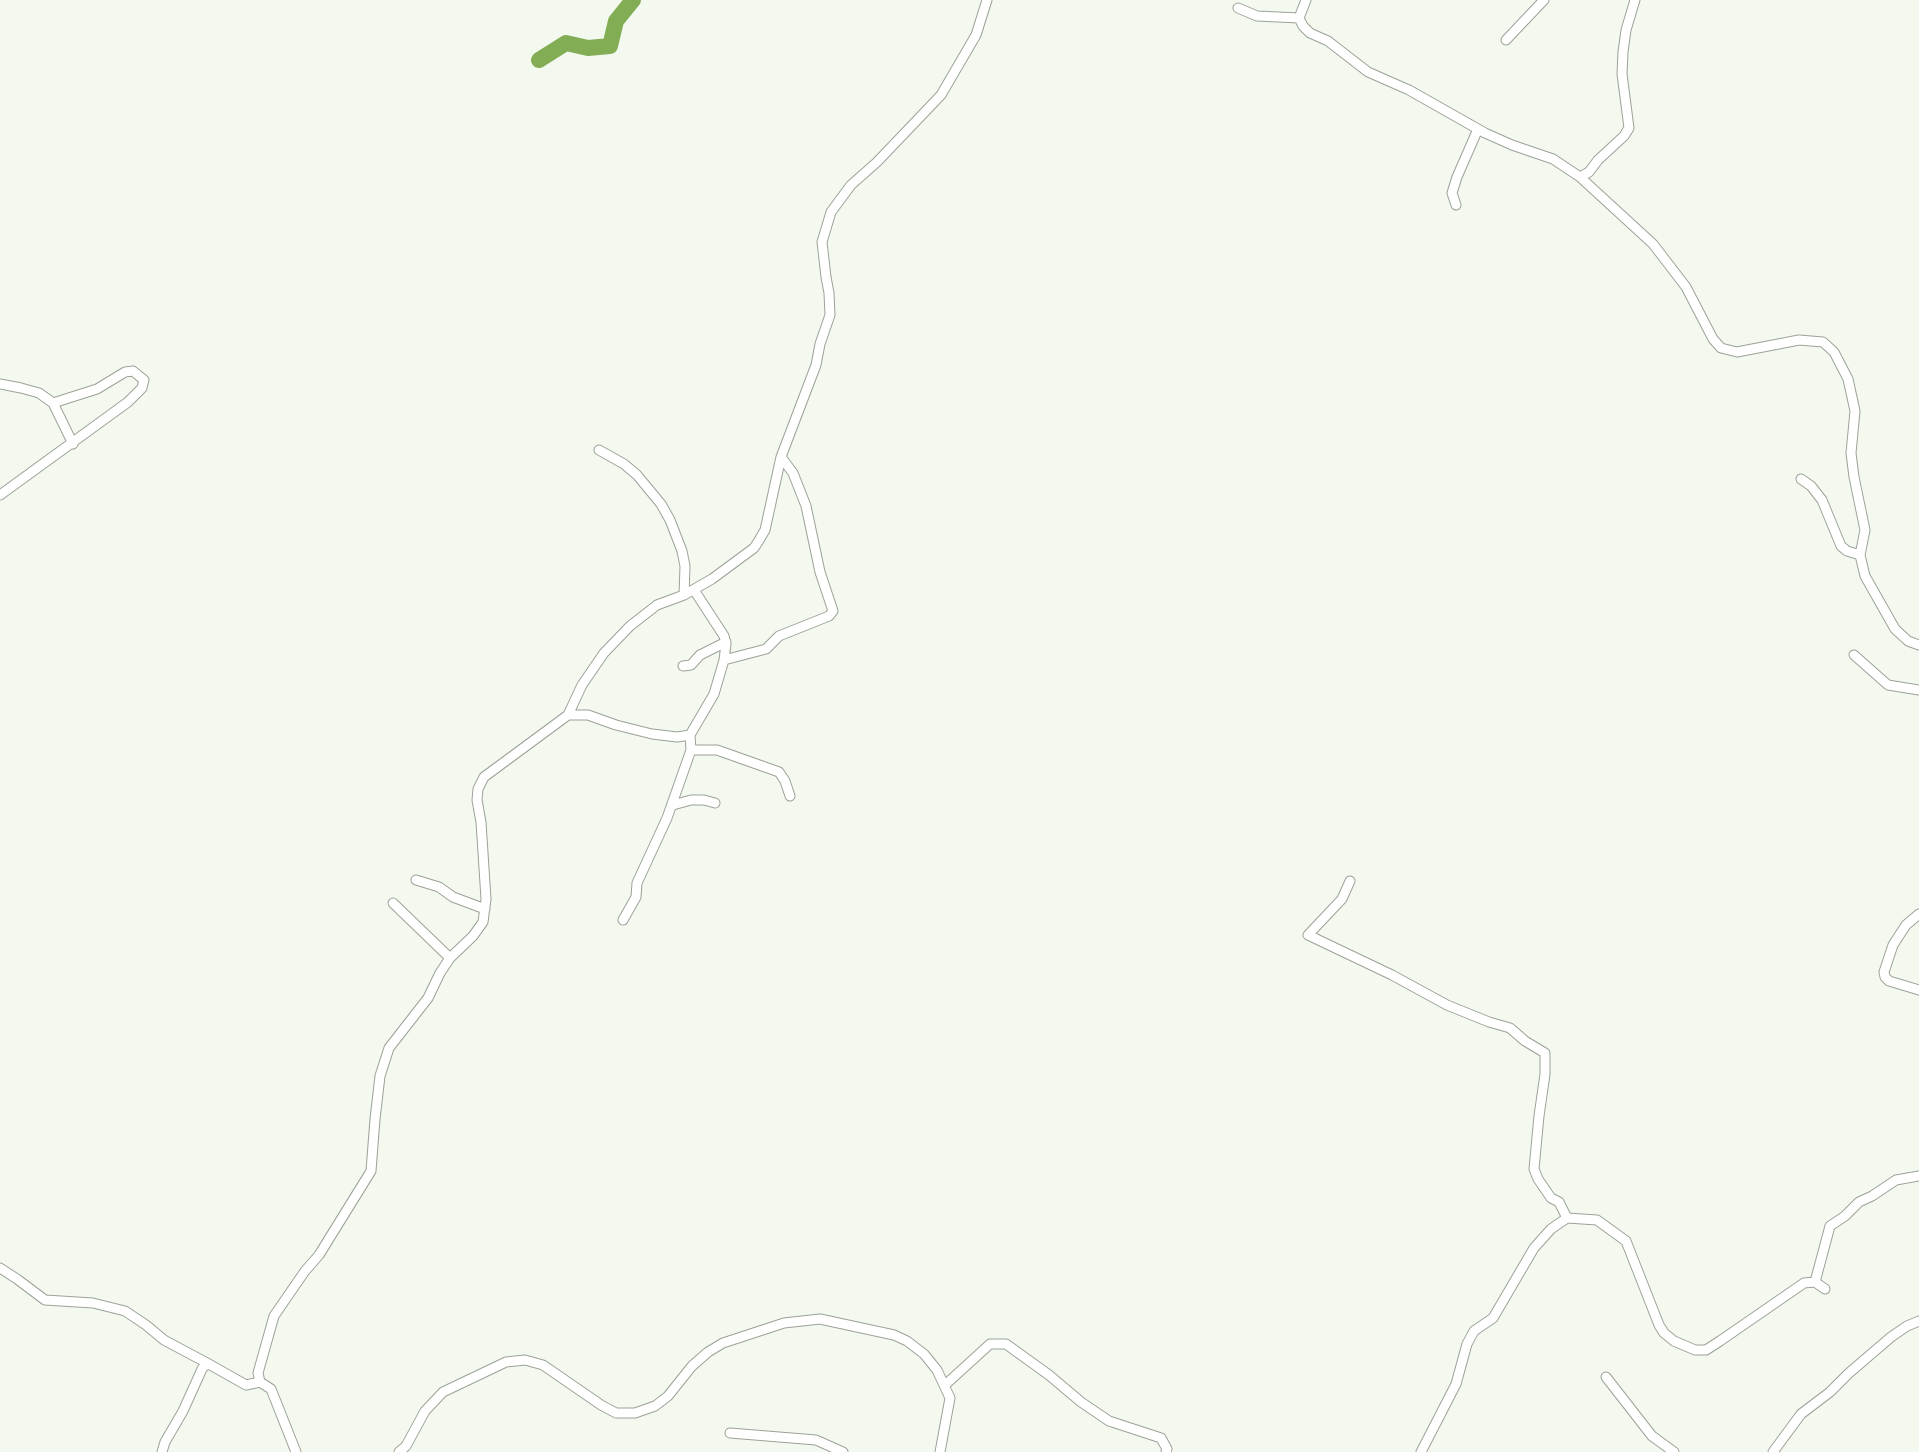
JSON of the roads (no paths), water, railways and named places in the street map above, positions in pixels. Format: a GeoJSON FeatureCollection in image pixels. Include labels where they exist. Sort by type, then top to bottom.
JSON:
{"type":"FeatureCollection","features":[{"type":"Feature","properties":{"kind":"street"},"geometry":{"type":"LineString","coordinates":[[260,1382],[258,1373],[274,1316],[305,1271],[319,1255],[371,1171],[380,1076],[389,1048],[428,998],[440,973],[450,958],[474,936],[483,922],[486,899],[481,822],[477,800],[478,789],[484,777],[568,715],[582,685],[614,641],[657,605],[694,590],[735,564],[754,548],[758,542],[765,530],[781,457],[816,365],[820,344],[830,315],[822,242],[831,212],[851,185],[877,162],[941,95],[976,35],[987,0]]}},
{"type":"Feature","properties":{"kind":"street"},"geometry":{"type":"LineString","coordinates":[[1306,0],[1299,18],[1302,26],[1314,36],[1328,41],[1368,72],[1409,90],[1478,129],[1512,145],[1552,159],[1580,177],[1653,244],[1686,287],[1713,339],[1721,348],[1738,352],[1798,340],[1823,342],[1834,352],[1848,379],[1854,411],[1851,453],[1865,530],[1860,555],[1865,576],[1895,629],[1908,641],[1919,645]]}},
{"type":"Feature","properties":{"kind":"street"},"geometry":{"type":"LineString","coordinates":[[1506,40],[1544,0]]}},
{"type":"Feature","properties":{"kind":"street"},"geometry":{"type":"LineString","coordinates":[[1580,177],[1589,172],[1598,160],[1624,136],[1629,128],[1622,74],[1623,52],[1626,30],[1635,0]]}},
{"type":"Feature","properties":{"kind":"street"},"geometry":{"type":"LineString","coordinates":[[1238,8],[1257,16],[1299,18]]}},
{"type":"Feature","properties":{"kind":"street"},"geometry":{"type":"LineString","coordinates":[[1456,206],[1452,193],[1478,129]]}},
{"type":"Feature","properties":{"kind":"street"},"geometry":{"type":"LineString","coordinates":[[0,495],[73,444],[128,402],[142,388],[144,380],[133,371],[125,372],[97,389],[53,403]]}},
{"type":"Feature","properties":{"kind":"street"},"geometry":{"type":"LineString","coordinates":[[0,384],[39,394],[53,403],[73,444]]}},
{"type":"Feature","properties":{"kind":"street"},"geometry":{"type":"LineString","coordinates":[[599,450],[624,464],[637,475],[661,504],[670,520],[683,558],[685,566],[684,595]]}},
{"type":"Feature","properties":{"kind":"street"},"geometry":{"type":"LineString","coordinates":[[724,660],[766,649],[779,636],[829,616],[833,610],[820,572],[806,506],[793,473],[781,457]]}},
{"type":"Feature","properties":{"kind":"street"},"geometry":{"type":"LineString","coordinates":[[1801,479],[1811,486],[1822,500],[1841,546],[1847,551],[1860,555]]}},
{"type":"Feature","properties":{"kind":"street"},"geometry":{"type":"LineString","coordinates":[[623,920],[637,894],[637,883],[673,804],[691,750],[690,735],[714,694],[717,678],[724,660],[726,642],[719,627],[694,590]]}},
{"type":"Feature","properties":{"kind":"street"},"geometry":{"type":"LineString","coordinates":[[683,666],[691,665],[700,655],[726,642]]}},
{"type":"Feature","properties":{"kind":"street"},"geometry":{"type":"LineString","coordinates":[[1854,655],[1888,685],[1919,690]]}},
{"type":"Feature","properties":{"kind":"street"},"geometry":{"type":"LineString","coordinates":[[568,715],[588,715],[623,727],[652,734],[677,737],[690,735]]}},
{"type":"Feature","properties":{"kind":"street"},"geometry":{"type":"LineString","coordinates":[[691,750],[717,750],[779,772],[785,781],[790,796]]}},
{"type":"Feature","properties":{"kind":"street"},"geometry":{"type":"LineString","coordinates":[[673,804],[691,800],[704,800],[715,803]]}},
{"type":"Feature","properties":{"kind":"street"},"geometry":{"type":"LineString","coordinates":[[416,880],[439,887],[453,897],[485,909]]}},
{"type":"Feature","properties":{"kind":"street"},"geometry":{"type":"LineString","coordinates":[[1350,881],[1342,899],[1308,936],[1392,975],[1447,1005],[1489,1022],[1510,1028],[1545,1054],[1545,1074],[1534,1169],[1538,1179],[1551,1198],[1559,1202],[1567,1218]]}},
{"type":"Feature","properties":{"kind":"street"},"geometry":{"type":"LineString","coordinates":[[393,903],[450,958]]}},
{"type":"Feature","properties":{"kind":"street"},"geometry":{"type":"LineString","coordinates":[[1919,914],[1906,925],[1892,945],[1884,972],[1885,977],[1889,981],[1919,990]]}},
{"type":"Feature","properties":{"kind":"street"},"geometry":{"type":"LineString","coordinates":[[1815,1282],[1830,1226],[1845,1216],[1859,1202],[1896,1180],[1919,1176]]}},
{"type":"Feature","properties":{"kind":"street"},"geometry":{"type":"LineString","coordinates":[[1422,1452],[1456,1384],[1467,1344],[1474,1330],[1493,1318],[1534,1248],[1551,1229],[1567,1218],[1597,1220],[1626,1241],[1659,1325],[1664,1333],[1674,1341],[1695,1350],[1706,1350],[1804,1283],[1815,1282],[1825,1289]]}},
{"type":"Feature","properties":{"kind":"street"},"geometry":{"type":"LineString","coordinates":[[0,1268],[17,1278],[45,1300],[93,1303],[125,1311],[164,1340],[246,1385],[260,1382],[271,1389],[296,1452]]}},
{"type":"Feature","properties":{"kind":"street"},"geometry":{"type":"LineString","coordinates":[[399,1452],[406,1446],[424,1411],[443,1392],[506,1362],[525,1360],[543,1365],[601,1405],[616,1413],[635,1413],[655,1406],[668,1396],[692,1366],[708,1352],[723,1343],[802,1319],[820,1319],[894,1335],[907,1341],[924,1354],[946,1384],[950,1398],[940,1452]]}},
{"type":"Feature","properties":{"kind":"street"},"geometry":{"type":"LineString","coordinates":[[1773,1452],[1801,1414],[1830,1392],[1891,1337],[1907,1326],[1919,1321]]}},
{"type":"Feature","properties":{"kind":"street"},"geometry":{"type":"LineString","coordinates":[[946,1384],[990,1344],[1006,1344],[1049,1375],[1081,1402],[1109,1421],[1161,1438],[1167,1449],[1166,1452]]}},
{"type":"Feature","properties":{"kind":"street"},"geometry":{"type":"LineString","coordinates":[[162,1452],[165,1442],[183,1411],[202,1369],[207,1363]]}},
{"type":"Feature","properties":{"kind":"street"},"geometry":{"type":"LineString","coordinates":[[1606,1377],[1652,1436],[1674,1452]]}},
{"type":"Feature","properties":{"kind":"street"},"geometry":{"type":"LineString","coordinates":[[730,1432],[816,1440],[843,1452]]}},
{"type":"Feature","properties":{"kind":"waterway"},"geometry":{"type":"LineString","coordinates":[[539,60],[566,43],[588,48],[610,46],[616,21],[633,0]]}}]}
